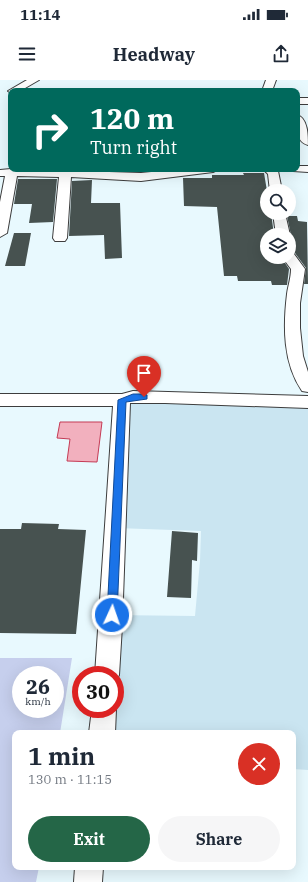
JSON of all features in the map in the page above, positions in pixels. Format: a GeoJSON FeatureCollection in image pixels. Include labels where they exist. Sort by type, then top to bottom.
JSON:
{"type":"FeatureCollection","features":[{"type":"Feature","properties":{"kind":"street"},"geometry":{"type":"LineString","coordinates":[[19,88],[34,80]]}},
{"type":"Feature","properties":{"kind":"street"},"geometry":{"type":"LineString","coordinates":[[302,124],[305,138],[308,142]]}},
{"type":"Feature","properties":{"kind":"street"},"geometry":{"type":"LineString","coordinates":[[0,233],[6,172],[141,178],[184,172]]}},
{"type":"Feature","properties":{"kind":"street"},"geometry":{"type":"LineString","coordinates":[[273,172],[275,184]]}},
{"type":"Feature","properties":{"kind":"street"},"geometry":{"type":"LineString","coordinates":[[60,238],[65,174]]}},
{"type":"Feature","properties":{"kind":"street"},"geometry":{"type":"LineString","coordinates":[[294,264],[298,269],[303,269],[294,292],[293,325],[296,362],[304,383],[308,387]]}},
{"type":"Feature","properties":{"kind":"street"},"geometry":{"type":"LineString","coordinates":[[0,400],[122,400],[133,397],[159,397],[308,402]]}},
{"type":"Feature","properties":{"kind":"street"},"geometry":{"type":"LineString","coordinates":[[108,666],[112,626],[122,400]]}},
{"type":"Feature","properties":{"kind":"street"},"geometry":{"type":"LineString","coordinates":[[102,730],[103,718]]}},
{"type":"Feature","properties":{"kind":"street"},"geometry":{"type":"LineString","coordinates":[[88,882],[89,870]]}},
{"type":"Feature","properties":{"kind":"shaded area"},"geometry":{"type":"Polygon","coordinates":[[[108,172],[152,172],[152,176],[107,177],[108,172]]]}},
{"type":"Feature","properties":{"kind":"shaded area"},"geometry":{"type":"Polygon","coordinates":[[[122,400],[308,402],[308,770],[296,769],[296,730],[104,730],[110,718],[124,718],[124,666],[114,666],[112,615],[195,616],[201,531],[116,528],[122,400]]]}},
{"type":"Feature","properties":{"kind":"shaded area"},"geometry":{"type":"Polygon","coordinates":[[[60,422],[102,422],[97,462],[67,461],[70,439],[57,438],[60,422]]]}},
{"type":"Feature","properties":{"kind":"shaded area"},"geometry":{"type":"Polygon","coordinates":[[[0,658],[72,658],[64,708],[64,666],[12,666],[12,718],[62,718],[60,730],[12,730],[12,870],[38,870],[36,882],[0,882],[0,658]]]}},
{"type":"Feature","properties":{"kind":"building"},"geometry":{"type":"Polygon","coordinates":[[[243,173],[264,173],[266,184],[260,184],[260,220],[272,220],[273,228],[260,228],[260,264],[286,264],[289,269],[287,285],[272,285],[271,281],[238,281],[237,276],[224,276],[217,207],[184,206],[183,178],[212,178],[212,175],[244,175],[243,173]]]}},
{"type":"Feature","properties":{"kind":"building"},"geometry":{"type":"Polygon","coordinates":[[[18,179],[57,179],[53,222],[29,223],[32,204],[14,204],[18,179]]]}},
{"type":"Feature","properties":{"kind":"building"},"geometry":{"type":"Polygon","coordinates":[[[92,180],[91,203],[120,203],[122,258],[105,259],[104,235],[69,236],[72,181],[92,180]]]}},
{"type":"Feature","properties":{"kind":"building"},"geometry":{"type":"Polygon","coordinates":[[[296,216],[298,221],[307,222],[308,284],[304,284],[306,268],[296,254],[296,228],[290,228],[288,220],[296,220],[296,216]]]}},
{"type":"Feature","properties":{"kind":"building"},"geometry":{"type":"Polygon","coordinates":[[[14,233],[31,233],[25,266],[5,266],[14,233]]]}},
{"type":"Feature","properties":{"kind":"building"},"geometry":{"type":"Polygon","coordinates":[[[22,523],[59,524],[58,529],[86,530],[76,634],[0,633],[0,529],[21,529],[22,523]]]}},
{"type":"Feature","properties":{"kind":"building"},"geometry":{"type":"Polygon","coordinates":[[[172,531],[198,533],[197,561],[192,560],[191,598],[167,597],[172,531]]]}},
{"type":"Feature","properties":{"kind":"route"},"geometry":{"type":"LineString","coordinates":[[112,615],[122,400],[133,397],[144,397]]}}]}
